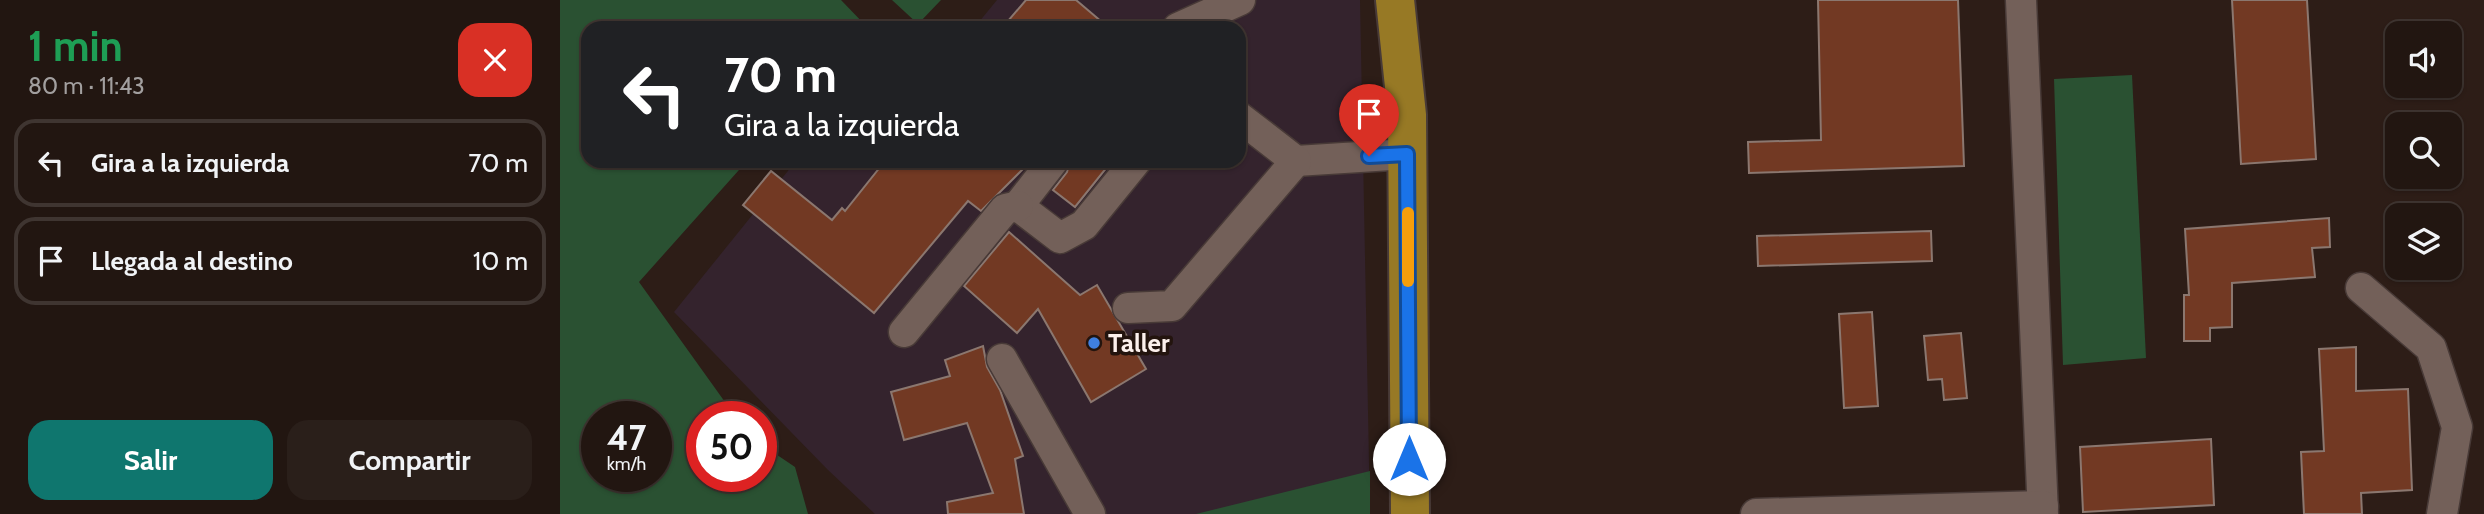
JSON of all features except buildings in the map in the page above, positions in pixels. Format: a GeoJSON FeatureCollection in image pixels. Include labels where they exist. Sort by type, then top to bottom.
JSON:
{"type":"FeatureCollection","features":[{"type":"Feature","properties":{"kind":"main road"},"geometry":{"type":"LineString","coordinates":[[1395,0],[1407,116],[1410,514]]}},
{"type":"Feature","properties":{"kind":"lane"},"geometry":{"type":"LineString","coordinates":[[1194,21],[1240,0]]}},
{"type":"Feature","properties":{"kind":"lane"},"geometry":{"type":"LineString","coordinates":[[1756,514],[2043,510],[2021,0]]}},
{"type":"Feature","properties":{"kind":"lane"},"geometry":{"type":"LineString","coordinates":[[1246,122],[1296,161],[1407,154]]}},
{"type":"Feature","properties":{"kind":"lane"},"geometry":{"type":"LineString","coordinates":[[1128,308],[1172,306],[1296,161]]}},
{"type":"Feature","properties":{"kind":"lane"},"geometry":{"type":"LineString","coordinates":[[904,332],[1005,209],[1018,206],[1048,168]]}},
{"type":"Feature","properties":{"kind":"lane"},"geometry":{"type":"LineString","coordinates":[[1018,206],[1060,238],[1084,225],[1130,168]]}},
{"type":"Feature","properties":{"kind":"lane"},"geometry":{"type":"LineString","coordinates":[[2361,288],[2431,348],[2457,427],[2442,514]]}},
{"type":"Feature","properties":{"kind":"lane"},"geometry":{"type":"LineString","coordinates":[[1002,359],[1090,514]]}},
{"type":"Feature","properties":{"kind":"shaded area"},"geometry":{"type":"Polygon","coordinates":[[[997,0],[1360,0],[1370,514],[875,514],[777,418],[777,401],[761,401],[674,312],[790,168],[1246,168],[1246,21],[980,21],[997,0]]]}},
{"type":"Feature","properties":{"kind":"green space"},"geometry":{"type":"Polygon","coordinates":[[[560,0],[841,0],[861,21],[581,21],[581,168],[741,168],[639,282],[724,401],[686,401],[686,492],[777,492],[777,455],[795,467],[808,514],[560,514],[560,0]]]}},
{"type":"Feature","properties":{"kind":"green space"},"geometry":{"type":"Polygon","coordinates":[[[892,0],[941,0],[921,21],[915,21],[892,0]]]}},
{"type":"Feature","properties":{"kind":"green space"},"geometry":{"type":"Polygon","coordinates":[[[2132,75],[2146,358],[2063,365],[2054,79],[2132,75]]]}},
{"type":"Feature","properties":{"kind":"green space"},"geometry":{"type":"Polygon","coordinates":[[[1370,471],[1370,514],[1196,514],[1370,471]]]}},
{"type":"Feature","properties":{"kind":"slow traffic"},"geometry":{"type":"LineString","coordinates":[[1408,213],[1408,281]]}},
{"type":"Feature","properties":{"kind":"place","name":"Taller"},"geometry":{"type":"Point","coordinates":[1094,343]}},
{"type":"Feature","properties":{"kind":"route"},"geometry":{"type":"LineString","coordinates":[[1369,156],[1407,154],[1409,459]]}}]}
